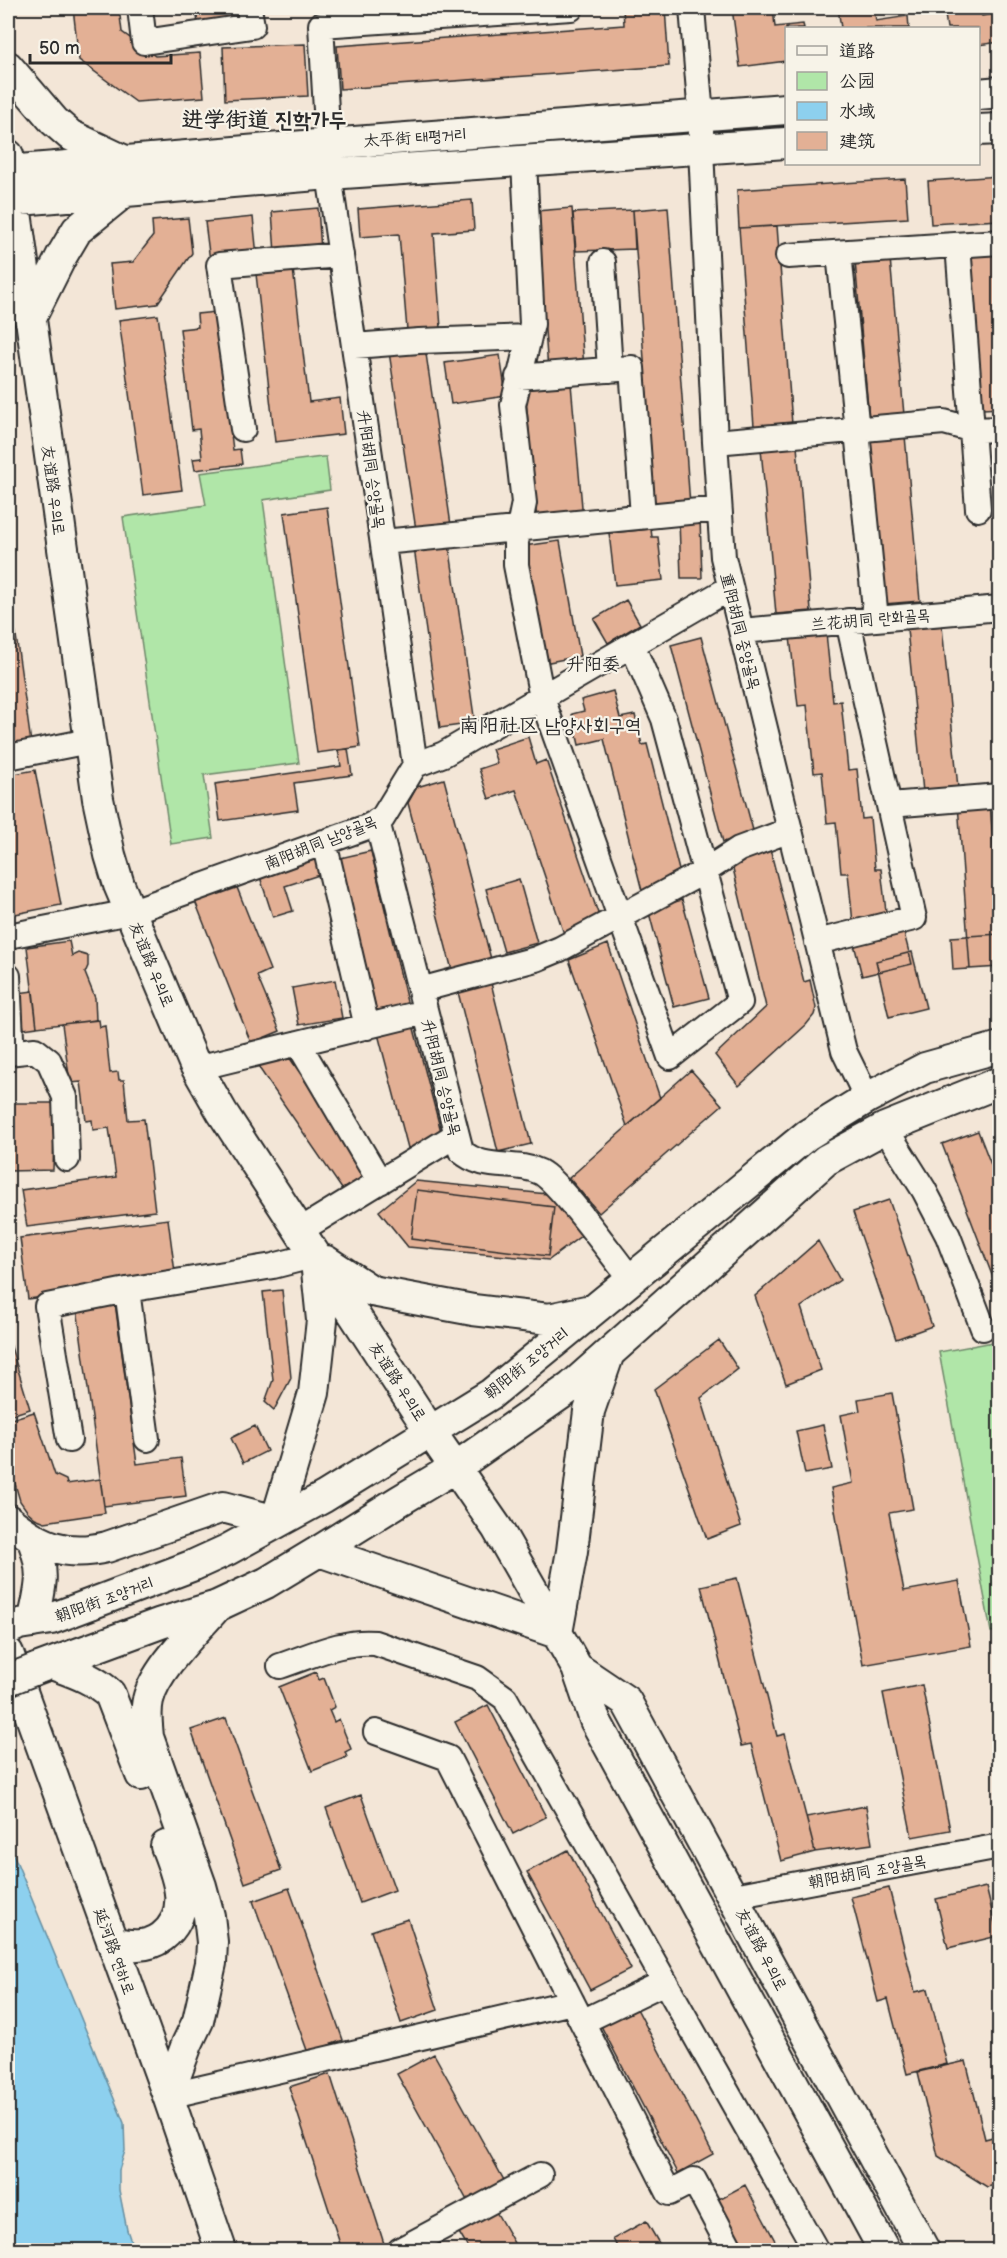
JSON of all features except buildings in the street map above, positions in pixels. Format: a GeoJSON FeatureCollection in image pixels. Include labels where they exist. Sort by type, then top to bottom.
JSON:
{"type":"FeatureCollection","features":[{"type":"Feature","properties":{"kind":"main road"},"geometry":{"type":"LineString","coordinates":[[8,67],[47,114],[70,135],[125,161]]}},
{"type":"Feature","properties":{"kind":"main road"},"geometry":{"type":"LineString","coordinates":[[980,93],[999,92]]}},
{"type":"Feature","properties":{"kind":"main road","name":"太平街 태평거리"},"geometry":{"type":"LineString","coordinates":[[8,166],[125,161],[785,109]]}},
{"type":"Feature","properties":{"kind":"main road"},"geometry":{"type":"LineString","coordinates":[[980,130],[999,129]]}},
{"type":"Feature","properties":{"kind":"main road","name":"太平街 태평거리"},"geometry":{"type":"LineString","coordinates":[[10,201],[329,174],[785,143]]}},
{"type":"Feature","properties":{"kind":"main road","name":"友谊路 우의로"},"geometry":{"type":"LineString","coordinates":[[8,166],[10,201],[30,319],[89,741],[110,855],[130,912],[197,1068],[242,1145],[430,1431],[497,1528],[578,1668],[595,1720],[884,2250]]}},
{"type":"Feature","properties":{"kind":"main road"},"geometry":{"type":"LineString","coordinates":[[30,319],[77,230],[125,191]]}},
{"type":"Feature","properties":{"kind":"main road","name":"朝阳街 조양거리"},"geometry":{"type":"LineString","coordinates":[[20,1625],[51,1619],[185,1569],[227,1550],[276,1521],[324,1497],[491,1394],[807,1135],[867,1098],[925,1068],[999,1047]]}},
{"type":"Feature","properties":{"kind":"main road"},"geometry":{"type":"LineString","coordinates":[[8,1680],[161,1623],[217,1606],[266,1583],[320,1551],[456,1467],[571,1387],[826,1160],[885,1128],[999,1082]]}},
{"type":"Feature","properties":{"kind":"main road"},"geometry":{"type":"LineString","coordinates":[[308,1243],[372,1291],[473,1310],[549,1319],[592,1309]]}},
{"type":"Feature","properties":{"kind":"main road"},"geometry":{"type":"LineString","coordinates":[[8,1520],[32,1538],[59,1549],[74,1552],[90,1551],[224,1508],[276,1521],[314,1393],[322,1320],[308,1243]]}},
{"type":"Feature","properties":{"kind":"main road"},"geometry":{"type":"LineString","coordinates":[[320,1551],[557,1634],[572,1551],[590,1411],[609,1353]]}},
{"type":"Feature","properties":{"kind":"main road"},"geometry":{"type":"LineString","coordinates":[[20,1625],[41,1586],[42,1568],[32,1538]]}},
{"type":"Feature","properties":{"kind":"main road"},"geometry":{"type":"LineString","coordinates":[[168,2096],[199,2016],[211,1963],[212,1942],[209,1916],[201,1886],[148,1737],[146,1717],[148,1698],[159,1674],[217,1606]]}},
{"type":"Feature","properties":{"kind":"main road","name":"延河路 연하로"},"geometry":{"type":"LineString","coordinates":[[8,1653],[112,1942],[124,2001],[144,2031],[221,2250]]}},
{"type":"Feature","properties":{"kind":"main road"},"geometry":{"type":"LineString","coordinates":[[44,1667],[84,1676],[110,1694],[177,1880],[180,1910],[176,1923],[133,1979],[124,2001]]}},
{"type":"Feature","properties":{"kind":"main road","name":"友谊路 우의로"},"geometry":{"type":"LineString","coordinates":[[578,1668],[626,1701],[734,1896],[924,2250]]}},
{"type":"Feature","properties":{"kind":"main road","name":"延河路 연하로"},"geometry":{"type":"LineString","coordinates":[[8,1710],[124,2001],[200,2250]]}},
{"type":"Feature","properties":{"kind":"main road"},"geometry":{"type":"LineString","coordinates":[[112,1942],[124,1945],[146,1944],[156,1941],[169,1931]]}},
{"type":"Feature","properties":{"kind":"main road"},"geometry":{"type":"LineString","coordinates":[[144,2031],[152,2033],[174,2031],[183,2028],[199,2016]]}},
{"type":"Feature","properties":{"kind":"street"},"geometry":{"type":"LineString","coordinates":[[140,8],[144,42],[252,26],[249,8]]}},
{"type":"Feature","properties":{"kind":"street"},"geometry":{"type":"LineString","coordinates":[[328,144],[321,25],[369,15],[571,8]]}},
{"type":"Feature","properties":{"kind":"street","name":"重阳胡同 중양골목"},"geometry":{"type":"LineString","coordinates":[[692,8],[701,116],[715,442],[723,557],[844,1051],[867,1098]]}},
{"type":"Feature","properties":{"kind":"street"},"geometry":{"type":"LineString","coordinates":[[524,162],[532,324],[513,405],[524,503],[514,555],[542,698],[670,1058],[740,1002],[664,719],[632,645]]}},
{"type":"Feature","properties":{"kind":"street","name":"升阳胡同 승양골목"},"geometry":{"type":"LineString","coordinates":[[329,174],[415,765]]}},
{"type":"Feature","properties":{"kind":"street"},"geometry":{"type":"LineString","coordinates":[[788,256],[999,242]]}},
{"type":"Feature","properties":{"kind":"street"},"geometry":{"type":"LineString","coordinates":[[958,245],[978,509]]}},
{"type":"Feature","properties":{"kind":"street"},"geometry":{"type":"LineString","coordinates":[[839,253],[876,619]]}},
{"type":"Feature","properties":{"kind":"street"},"geometry":{"type":"LineString","coordinates":[[243,429],[219,265],[341,255]]}},
{"type":"Feature","properties":{"kind":"street"},"geometry":{"type":"LineString","coordinates":[[603,262],[610,370]]}},
{"type":"Feature","properties":{"kind":"street"},"geometry":{"type":"LineString","coordinates":[[354,346],[419,340],[528,337]]}},
{"type":"Feature","properties":{"kind":"street"},"geometry":{"type":"LineString","coordinates":[[518,377],[632,368],[644,516]]}},
{"type":"Feature","properties":{"kind":"street"},"geometry":{"type":"LineString","coordinates":[[715,442],[944,422],[973,430],[999,429]]}},
{"type":"Feature","properties":{"kind":"street"},"geometry":{"type":"LineString","coordinates":[[383,542],[719,509]]}},
{"type":"Feature","properties":{"kind":"street"},"geometry":{"type":"LineString","coordinates":[[415,765],[444,754],[730,588]]}},
{"type":"Feature","properties":{"kind":"street","name":"兰花胡同 란화골목"},"geometry":{"type":"LineString","coordinates":[[741,631],[999,608]]}},
{"type":"Feature","properties":{"kind":"street"},"geometry":{"type":"LineString","coordinates":[[817,942],[914,918],[848,621]]}},
{"type":"Feature","properties":{"kind":"street"},"geometry":{"type":"LineString","coordinates":[[8,757],[89,741]]}},
{"type":"Feature","properties":{"kind":"street","name":"南阳胡同 남양골목"},"geometry":{"type":"LineString","coordinates":[[8,936],[130,912],[382,819],[415,765]]}},
{"type":"Feature","properties":{"kind":"street"},"geometry":{"type":"LineString","coordinates":[[890,805],[999,796]]}},
{"type":"Feature","properties":{"kind":"street","name":"升阳胡同 승양골목"},"geometry":{"type":"LineString","coordinates":[[377,821],[461,1151],[470,1159],[484,1164],[522,1167],[542,1173],[558,1188],[630,1278]]}},
{"type":"Feature","properties":{"kind":"street"},"geometry":{"type":"LineString","coordinates":[[197,1068],[367,1027],[423,1001],[537,959],[587,936],[620,916],[705,872],[739,849],[790,830]]}},
{"type":"Feature","properties":{"kind":"street"},"geometry":{"type":"LineString","coordinates":[[324,842],[367,1027]]}},
{"type":"Feature","properties":{"kind":"street"},"geometry":{"type":"LineString","coordinates":[[8,976],[11,1038],[8,1051],[35,1050],[49,1061],[65,1097],[67,1159]]}},
{"type":"Feature","properties":{"kind":"street"},"geometry":{"type":"LineString","coordinates":[[298,1043],[380,1182]]}},
{"type":"Feature","properties":{"kind":"street"},"geometry":{"type":"LineString","coordinates":[[885,1128],[924,1190],[948,1236],[983,1328]]}},
{"type":"Feature","properties":{"kind":"street"},"geometry":{"type":"LineString","coordinates":[[69,1440],[47,1306],[127,1290],[273,1266],[308,1243],[380,1182],[456,1135]]}},
{"type":"Feature","properties":{"kind":"street"},"geometry":{"type":"LineString","coordinates":[[127,1290],[147,1438]]}},
{"type":"Feature","properties":{"kind":"street"},"geometry":{"type":"LineString","coordinates":[[280,1666],[343,1645],[359,1642],[375,1643],[477,1678],[505,1698],[816,2250]]}},
{"type":"Feature","properties":{"kind":"street"},"geometry":{"type":"LineString","coordinates":[[376,1732],[448,1758],[669,2193],[694,2180],[730,2250]]}},
{"type":"Feature","properties":{"kind":"street","name":"朝阳胡同 조양골목"},"geometry":{"type":"LineString","coordinates":[[734,1896],[999,1846]]}},
{"type":"Feature","properties":{"kind":"street"},"geometry":{"type":"LineString","coordinates":[[168,2096],[577,2012],[665,1982]]}},
{"type":"Feature","properties":{"kind":"street"},"geometry":{"type":"LineString","coordinates":[[400,2250],[540,2175]]}},
{"type":"Feature","properties":{"kind":"green space"},"geometry":{"type":"Polygon","coordinates":[[[326,457],[330,490],[263,500],[299,763],[204,775],[213,838],[171,844],[123,517],[206,505],[200,473],[326,457]]]}},
{"type":"Feature","properties":{"kind":"green space"},"geometry":{"type":"Polygon","coordinates":[[[999,1341],[1000,1631],[991,1632],[939,1352],[999,1341]]]}},
{"type":"Feature","properties":{"kind":"water"},"geometry":{"type":"Polygon","coordinates":[[[8,1841],[124,2123],[125,2151],[119,2170],[119,2190],[127,2230],[134,2250],[8,2250],[8,1841]]]}},
{"type":"Feature","properties":{"kind":"district","name":"进学街道 진학가두"},"geometry":{"type":"Point","coordinates":[264,119]}},
{"type":"Feature","properties":{"kind":"district","name":"升阳委"},"geometry":{"type":"Point","coordinates":[593,664]}},
{"type":"Feature","properties":{"kind":"district","name":"南阳社区 남양사회구역"},"geometry":{"type":"Point","coordinates":[550,725]}}]}
